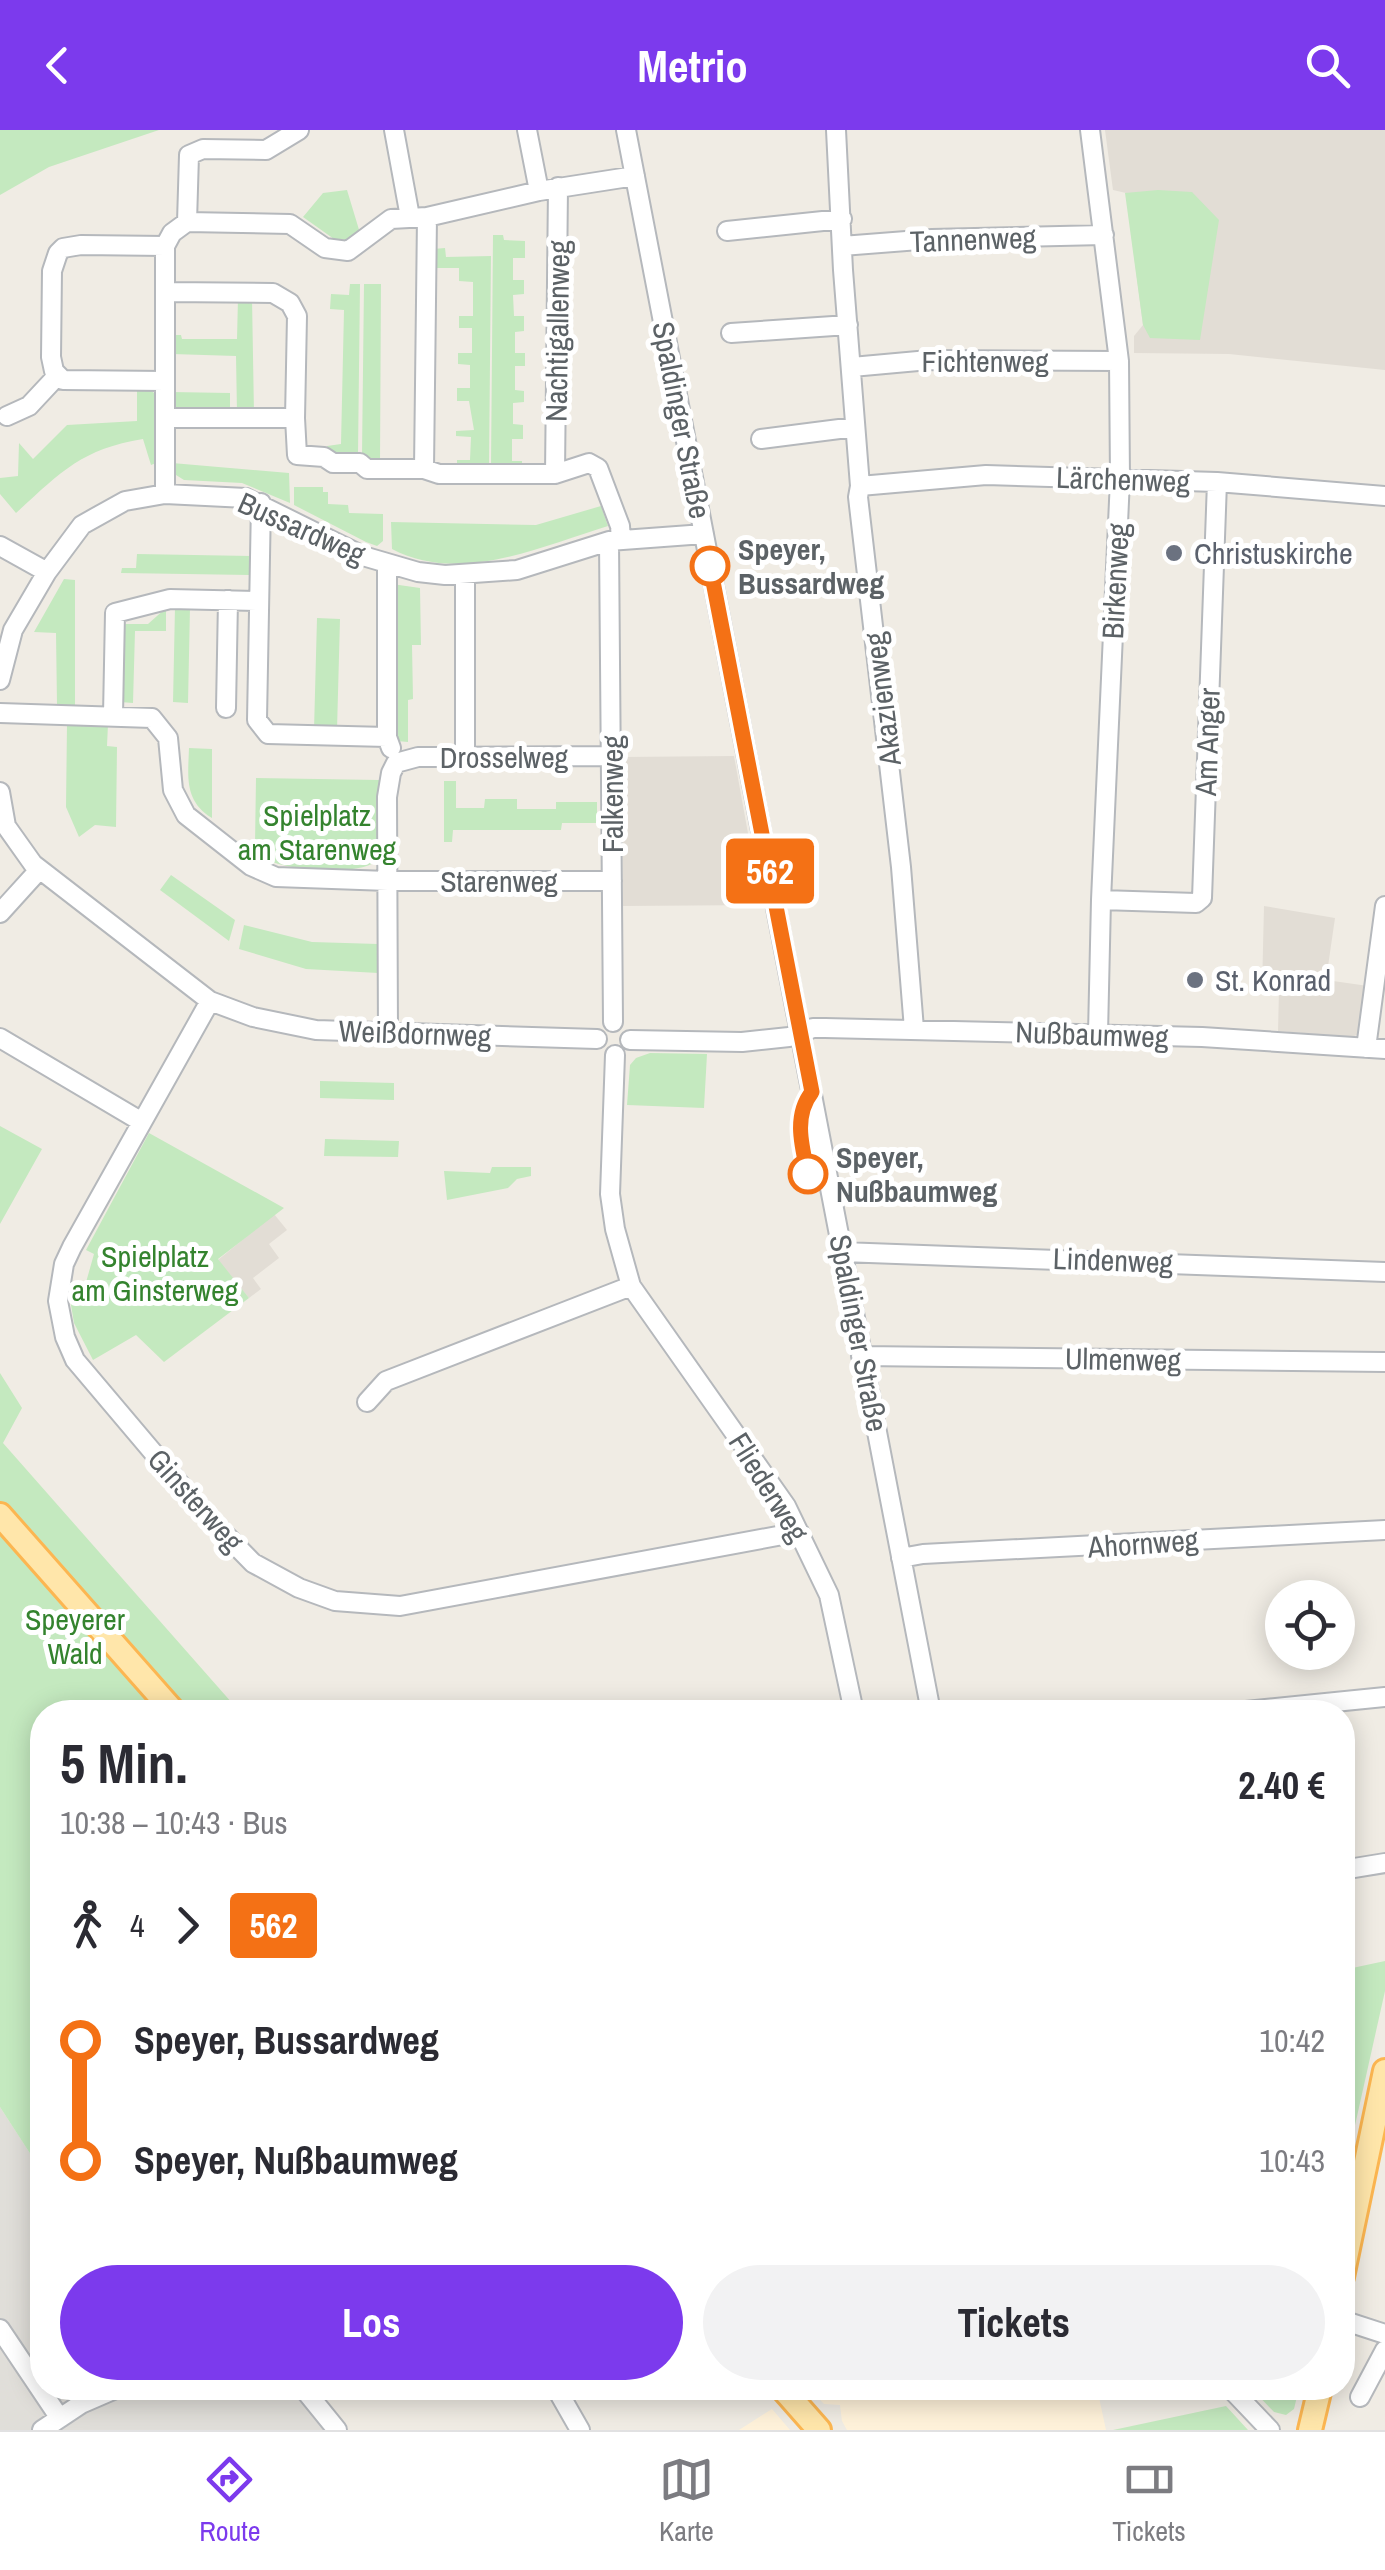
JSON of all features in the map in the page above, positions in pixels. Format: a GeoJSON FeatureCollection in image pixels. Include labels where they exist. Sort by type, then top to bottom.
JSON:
{"type":"FeatureCollection","features":[{"type":"Feature","properties":{"kind":"main road"},"geometry":{"type":"LineString","coordinates":[[0,1515],[163,1700]]}},
{"type":"Feature","properties":{"kind":"main road"},"geometry":{"type":"LineString","coordinates":[[1355,2215],[1385,2071]]}},
{"type":"Feature","properties":{"kind":"main road"},"geometry":{"type":"LineString","coordinates":[[776,2400],[802,2430]]}},
{"type":"Feature","properties":{"kind":"main road"},"geometry":{"type":"LineString","coordinates":[[793,2400],[820,2430]]}},
{"type":"Feature","properties":{"kind":"main road"},"geometry":{"type":"LineString","coordinates":[[1310,2430],[1317,2400]]}},
{"type":"Feature","properties":{"kind":"street"},"geometry":{"type":"LineString","coordinates":[[394,130],[418,217],[424,469]]}},
{"type":"Feature","properties":{"kind":"street","name":"Nachtigallenweg"},"geometry":{"type":"LineString","coordinates":[[528,130],[549,189],[555,474]]}},
{"type":"Feature","properties":{"kind":"street","name":"Spaldinger Straße"},"geometry":{"type":"LineString","coordinates":[[626,130],[929,1700]]}},
{"type":"Feature","properties":{"kind":"street","name":"Akazienweg"},"geometry":{"type":"LineString","coordinates":[[836,130],[858,497],[902,867],[914,1029]]}},
{"type":"Feature","properties":{"kind":"street","name":"Birkenweg"},"geometry":{"type":"LineString","coordinates":[[1090,130],[1119,362],[1120,479],[1098,1034]]}},
{"type":"Feature","properties":{"kind":"street"},"geometry":{"type":"LineString","coordinates":[[186,222],[189,155],[202,150],[266,150],[293,132]]}},
{"type":"Feature","properties":{"kind":"street"},"geometry":{"type":"LineString","coordinates":[[164,494],[166,246],[172,233],[186,222],[290,224],[318,244],[334,251],[348,251],[384,222],[635,176]]}},
{"type":"Feature","properties":{"kind":"street"},"geometry":{"type":"LineString","coordinates":[[727,231],[842,219]]}},
{"type":"Feature","properties":{"kind":"street","name":"Tannenweg"},"geometry":{"type":"LineString","coordinates":[[842,246],[932,238],[1104,235]]}},
{"type":"Feature","properties":{"kind":"street"},"geometry":{"type":"LineString","coordinates":[[56,376],[51,357],[51,322],[53,259],[58,253],[81,245],[166,246]]}},
{"type":"Feature","properties":{"kind":"street"},"geometry":{"type":"LineString","coordinates":[[165,292],[270,292],[290,303],[297,316],[296,418],[165,418]]}},
{"type":"Feature","properties":{"kind":"street"},"geometry":{"type":"LineString","coordinates":[[730,333],[848,325]]}},
{"type":"Feature","properties":{"kind":"street","name":"Fichtenweg"},"geometry":{"type":"LineString","coordinates":[[852,368],[929,360],[1119,362]]}},
{"type":"Feature","properties":{"kind":"street"},"geometry":{"type":"LineString","coordinates":[[56,376],[73,380],[165,381]]}},
{"type":"Feature","properties":{"kind":"street"},"geometry":{"type":"LineString","coordinates":[[7,416],[29,406],[56,376]]}},
{"type":"Feature","properties":{"kind":"street","name":"Nachtigallenweg"},"geometry":{"type":"LineString","coordinates":[[296,418],[298,455],[360,464],[367,469],[424,469],[439,474],[555,474],[583,464],[595,465],[620,526],[615,540]]}},
{"type":"Feature","properties":{"kind":"street"},"geometry":{"type":"LineString","coordinates":[[760,439],[855,426]]}},
{"type":"Feature","properties":{"kind":"street","name":"Lärchenweg"},"geometry":{"type":"LineString","coordinates":[[860,486],[986,474],[1217,482],[1385,496]]}},
{"type":"Feature","properties":{"kind":"street","name":"Am Anger"},"geometry":{"type":"LineString","coordinates":[[1101,900],[1196,903],[1202,898],[1217,482]]}},
{"type":"Feature","properties":{"kind":"street","name":"Bussardweg"},"geometry":{"type":"LineString","coordinates":[[0,680],[13,630],[46,572],[82,525],[126,500],[164,494],[232,495],[262,503],[341,546],[388,564],[430,574],[465,576],[518,570],[615,540],[704,534]]}},
{"type":"Feature","properties":{"kind":"street"},"geometry":{"type":"LineString","coordinates":[[262,503],[257,720],[268,734],[387,736]]}},
{"type":"Feature","properties":{"kind":"street","name":"Falkenweg"},"geometry":{"type":"LineString","coordinates":[[613,1022],[615,540]]}},
{"type":"Feature","properties":{"kind":"street"},"geometry":{"type":"LineString","coordinates":[[0,546],[46,572]]}},
{"type":"Feature","properties":{"kind":"street","name":"Drosselweg"},"geometry":{"type":"LineString","coordinates":[[388,564],[387,736],[396,763]]}},
{"type":"Feature","properties":{"kind":"street"},"geometry":{"type":"LineString","coordinates":[[465,576],[465,757]]}},
{"type":"Feature","properties":{"kind":"street"},"geometry":{"type":"LineString","coordinates":[[113,715],[114,613],[170,599],[260,601]]}},
{"type":"Feature","properties":{"kind":"street"},"geometry":{"type":"LineString","coordinates":[[226,708],[228,600]]}},
{"type":"Feature","properties":{"kind":"street","name":"Starenweg"},"geometry":{"type":"LineString","coordinates":[[0,713],[146,716],[160,724],[168,738],[173,790],[179,806],[202,830],[251,866],[290,879],[612,881]]}},
{"type":"Feature","properties":{"kind":"street","name":"Drosselweg"},"geometry":{"type":"LineString","coordinates":[[388,1032],[387,797],[396,763],[418,757],[612,756]]}},
{"type":"Feature","properties":{"kind":"street"},"geometry":{"type":"LineString","coordinates":[[0,792],[2,814],[12,839],[39,870],[210,1001]]}},
{"type":"Feature","properties":{"kind":"street"},"geometry":{"type":"LineString","coordinates":[[0,914],[39,870]]}},
{"type":"Feature","properties":{"kind":"street"},"geometry":{"type":"LineString","coordinates":[[1375,1048],[1385,906]]}},
{"type":"Feature","properties":{"kind":"street","name":"Weißdornweg"},"geometry":{"type":"LineString","coordinates":[[210,1001],[287,1026],[316,1030],[597,1039]]}},
{"type":"Feature","properties":{"kind":"street","name":"Ginsterweg"},"geometry":{"type":"LineString","coordinates":[[210,1001],[64,1264],[58,1301],[65,1337],[84,1374],[232,1542],[268,1572],[335,1601],[400,1606],[798,1532]]}},
{"type":"Feature","properties":{"kind":"street"},"geometry":{"type":"LineString","coordinates":[[613,1022],[624,1026],[630,1040],[623,1052],[615,1055],[604,1052],[597,1039],[602,1027],[613,1022]]}},
{"type":"Feature","properties":{"kind":"street","name":"Nußbaumweg"},"geometry":{"type":"LineString","coordinates":[[800,1033],[825,1028],[914,1029],[1375,1048]]}},
{"type":"Feature","properties":{"kind":"street"},"geometry":{"type":"LineString","coordinates":[[630,1040],[742,1042],[800,1033]]}},
{"type":"Feature","properties":{"kind":"street"},"geometry":{"type":"LineString","coordinates":[[0,1038],[142,1122]]}},
{"type":"Feature","properties":{"kind":"street","name":"Fliederweg"},"geometry":{"type":"LineString","coordinates":[[615,1055],[610,1194],[630,1286],[777,1492],[829,1595],[851,1700]]}},
{"type":"Feature","properties":{"kind":"street","name":"Lindenweg"},"geometry":{"type":"LineString","coordinates":[[842,1252],[1385,1272]]}},
{"type":"Feature","properties":{"kind":"street"},"geometry":{"type":"LineString","coordinates":[[367,1402],[386,1381],[630,1286]]}},
{"type":"Feature","properties":{"kind":"street","name":"Ulmenweg"},"geometry":{"type":"LineString","coordinates":[[861,1356],[1385,1362]]}},
{"type":"Feature","properties":{"kind":"street","name":"Ahornweg"},"geometry":{"type":"LineString","coordinates":[[901,1558],[1385,1530]]}},
{"type":"Feature","properties":{"kind":"street"},"geometry":{"type":"LineString","coordinates":[[1355,1700],[1385,1697]]}},
{"type":"Feature","properties":{"kind":"street"},"geometry":{"type":"LineString","coordinates":[[1355,1868],[1385,1863]]}},
{"type":"Feature","properties":{"kind":"street"},"geometry":{"type":"LineString","coordinates":[[1355,2324],[1385,2334]]}},
{"type":"Feature","properties":{"kind":"street"},"geometry":{"type":"LineString","coordinates":[[0,2329],[30,2374]]}},
{"type":"Feature","properties":{"kind":"street"},"geometry":{"type":"LineString","coordinates":[[1360,2397],[1385,2350]]}},
{"type":"Feature","properties":{"kind":"street"},"geometry":{"type":"LineString","coordinates":[[48,2400],[59,2417]]}},
{"type":"Feature","properties":{"kind":"street"},"geometry":{"type":"LineString","coordinates":[[42,2430],[94,2400]]}},
{"type":"Feature","properties":{"kind":"street"},"geometry":{"type":"LineString","coordinates":[[313,2400],[337,2430]]}},
{"type":"Feature","properties":{"kind":"street"},"geometry":{"type":"LineString","coordinates":[[563,2400],[580,2430]]}},
{"type":"Feature","properties":{"kind":"street"},"geometry":{"type":"LineString","coordinates":[[1241,2400],[1270,2430]]}},
{"type":"Feature","properties":{"kind":"shaded area"},"geometry":{"type":"Polygon","coordinates":[[[1105,130],[1385,130],[1385,370],[1229,354],[1134,353],[1134,336],[1143,325],[1126,193],[1113,190],[1105,130]]]}},
{"type":"Feature","properties":{"kind":"shaded area"},"geometry":{"type":"Polygon","coordinates":[[[734,756],[761,905],[623,906],[622,757],[734,756]]]}},
{"type":"Feature","properties":{"kind":"shaded area"},"geometry":{"type":"Polygon","coordinates":[[[1264,906],[1335,918],[1326,980],[1368,986],[1359,1034],[1352,1037],[1278,1031],[1279,991],[1262,990],[1264,906]]]}},
{"type":"Feature","properties":{"kind":"shaded area"},"geometry":{"type":"Polygon","coordinates":[[[274,1214],[287,1230],[269,1244],[279,1258],[253,1278],[261,1289],[249,1298],[218,1260],[274,1214]]]}},
{"type":"Feature","properties":{"kind":"shaded area"},"geometry":{"type":"Polygon","coordinates":[[[0,2107],[30,2153],[30,2400],[309,2400],[333,2430],[0,2430],[0,2107]]]}},
{"type":"Feature","properties":{"kind":"shaded area"},"geometry":{"type":"Polygon","coordinates":[[[820,2400],[1100,2400],[1106,2430],[847,2430],[840,2405],[820,2400]]]}},
{"type":"Feature","properties":{"kind":"shaded area"},"geometry":{"type":"Polygon","coordinates":[[[772,2409],[790,2430],[739,2430],[772,2409]]]}},
{"type":"Feature","properties":{"kind":"green space"},"geometry":{"type":"Polygon","coordinates":[[[0,130],[159,130],[49,167],[0,195],[0,130]]]}},
{"type":"Feature","properties":{"kind":"green space"},"geometry":{"type":"Polygon","coordinates":[[[347,190],[360,233],[350,240],[334,239],[303,217],[323,193],[347,190]]]}},
{"type":"Feature","properties":{"kind":"green space"},"geometry":{"type":"Polygon","coordinates":[[[1192,192],[1219,220],[1200,340],[1150,338],[1143,325],[1125,193],[1192,192]]]}},
{"type":"Feature","properties":{"kind":"green space"},"geometry":{"type":"Polygon","coordinates":[[[493,235],[525,241],[525,258],[513,258],[513,280],[524,280],[524,294],[513,295],[514,316],[524,316],[524,331],[515,332],[515,353],[525,353],[525,366],[515,366],[515,390],[524,391],[524,402],[513,403],[513,424],[523,425],[523,439],[512,439],[512,461],[522,461],[522,467],[491,467],[493,235]]]}},
{"type":"Feature","properties":{"kind":"green space"},"geometry":{"type":"Polygon","coordinates":[[[445,248],[446,257],[491,256],[489,467],[457,466],[457,460],[470,460],[471,437],[456,436],[456,431],[474,430],[469,401],[457,401],[457,388],[470,388],[470,365],[458,364],[458,353],[472,353],[472,328],[459,328],[459,316],[473,316],[473,282],[459,281],[459,268],[434,268],[433,249],[445,248]]]}},
{"type":"Feature","properties":{"kind":"green space"},"geometry":{"type":"Polygon","coordinates":[[[350,284],[360,284],[358,454],[331,453],[327,446],[341,444],[344,310],[330,309],[331,294],[349,295],[350,284]]]}},
{"type":"Feature","properties":{"kind":"green space"},"geometry":{"type":"Polygon","coordinates":[[[364,284],[381,284],[380,462],[369,462],[362,455],[364,284]]]}},
{"type":"Feature","properties":{"kind":"green space"},"geometry":{"type":"Polygon","coordinates":[[[238,298],[252,298],[254,414],[237,413],[236,356],[172,354],[172,335],[181,335],[182,339],[237,339],[238,298]]]}},
{"type":"Feature","properties":{"kind":"green space"},"geometry":{"type":"Polygon","coordinates":[[[137,387],[157,395],[156,463],[151,465],[143,439],[103,449],[59,475],[16,513],[0,494],[0,478],[18,476],[19,443],[33,459],[67,425],[137,421],[137,387]]]}},
{"type":"Feature","properties":{"kind":"green space"},"geometry":{"type":"Polygon","coordinates":[[[171,392],[230,393],[230,413],[176,412],[171,409],[171,392]]]}},
{"type":"Feature","properties":{"kind":"green space"},"geometry":{"type":"Polygon","coordinates":[[[172,463],[289,473],[290,503],[242,483],[184,480],[176,475],[172,463]]]}},
{"type":"Feature","properties":{"kind":"green space"},"geometry":{"type":"Polygon","coordinates":[[[294,487],[323,487],[323,492],[328,492],[328,504],[348,505],[349,513],[383,514],[383,541],[377,546],[366,542],[294,505],[294,487]]]}},
{"type":"Feature","properties":{"kind":"green space"},"geometry":{"type":"Polygon","coordinates":[[[601,506],[608,526],[501,558],[445,563],[418,559],[392,549],[391,522],[536,525],[601,506]]]}},
{"type":"Feature","properties":{"kind":"green space"},"geometry":{"type":"Polygon","coordinates":[[[137,554],[251,556],[250,575],[121,573],[122,568],[136,568],[137,554]]]}},
{"type":"Feature","properties":{"kind":"green space"},"geometry":{"type":"Polygon","coordinates":[[[64,579],[75,580],[75,705],[57,705],[56,633],[34,632],[64,579]]]}},
{"type":"Feature","properties":{"kind":"green space"},"geometry":{"type":"Polygon","coordinates":[[[392,584],[420,588],[421,645],[412,645],[413,699],[408,700],[408,742],[397,741],[392,733],[392,584]]]}},
{"type":"Feature","properties":{"kind":"green space"},"geometry":{"type":"Polygon","coordinates":[[[175,607],[190,607],[188,703],[173,702],[175,607]]]}},
{"type":"Feature","properties":{"kind":"green space"},"geometry":{"type":"Polygon","coordinates":[[[166,608],[166,631],[135,631],[133,703],[120,702],[120,624],[148,624],[166,608]]]}},
{"type":"Feature","properties":{"kind":"green space"},"geometry":{"type":"Polygon","coordinates":[[[317,618],[340,619],[337,730],[314,730],[317,618]]]}},
{"type":"Feature","properties":{"kind":"green space"},"geometry":{"type":"Polygon","coordinates":[[[67,724],[108,724],[107,746],[117,747],[116,827],[95,825],[79,837],[66,807],[67,724]]]}},
{"type":"Feature","properties":{"kind":"green space"},"geometry":{"type":"Polygon","coordinates":[[[189,748],[212,749],[212,818],[192,796],[189,748]]]}},
{"type":"Feature","properties":{"kind":"green space","name":"Spielplatz am Starenweg"},"geometry":{"type":"Polygon","coordinates":[[[256,778],[379,780],[375,862],[352,869],[319,870],[285,866],[262,857],[255,844],[256,778]]]}},
{"type":"Feature","properties":{"kind":"green space"},"geometry":{"type":"Polygon","coordinates":[[[444,781],[456,781],[456,808],[484,808],[485,799],[517,799],[517,809],[556,809],[556,802],[597,802],[597,823],[562,823],[561,830],[453,830],[452,842],[444,842],[444,781]]]}},
{"type":"Feature","properties":{"kind":"green space"},"geometry":{"type":"Polygon","coordinates":[[[171,875],[235,920],[229,941],[160,890],[171,875]]]}},
{"type":"Feature","properties":{"kind":"green space"},"geometry":{"type":"Polygon","coordinates":[[[244,925],[312,942],[378,944],[378,973],[306,969],[239,949],[244,925]]]}},
{"type":"Feature","properties":{"kind":"green space"},"geometry":{"type":"Polygon","coordinates":[[[650,1053],[707,1054],[704,1108],[627,1105],[630,1065],[650,1053]]]}},
{"type":"Feature","properties":{"kind":"green space"},"geometry":{"type":"Polygon","coordinates":[[[320,1081],[394,1083],[394,1100],[320,1098],[320,1081]]]}},
{"type":"Feature","properties":{"kind":"green space"},"geometry":{"type":"Polygon","coordinates":[[[0,1126],[42,1149],[0,1224],[0,1126]]]}},
{"type":"Feature","properties":{"kind":"green space","name":"Spielplatz am Ginsterweg"},"geometry":{"type":"Polygon","coordinates":[[[149,1133],[284,1208],[218,1259],[249,1298],[164,1362],[136,1335],[93,1360],[74,1323],[70,1299],[81,1300],[94,1254],[86,1250],[149,1133]]]}},
{"type":"Feature","properties":{"kind":"green space"},"geometry":{"type":"Polygon","coordinates":[[[325,1139],[399,1141],[398,1157],[324,1156],[325,1139]]]}},
{"type":"Feature","properties":{"kind":"green space"},"geometry":{"type":"Polygon","coordinates":[[[492,1167],[531,1167],[531,1176],[517,1179],[508,1188],[447,1200],[444,1171],[490,1173],[492,1167]]]}},
{"type":"Feature","properties":{"kind":"green space","name":"Speyerer Wald"},"geometry":{"type":"Polygon","coordinates":[[[0,1373],[22,1408],[3,1443],[229,1700],[30,1700],[30,2153],[0,2107],[0,1373]]]}},
{"type":"Feature","properties":{"kind":"green space"},"geometry":{"type":"Polygon","coordinates":[[[1385,1961],[1385,1991],[1355,2125],[1355,1967],[1385,1961]]]}},
{"type":"Feature","properties":{"kind":"green space"},"geometry":{"type":"Polygon","coordinates":[[[1262,2400],[1296,2400],[1294,2409],[1286,2415],[1274,2412],[1262,2400]]]}},
{"type":"Feature","properties":{"kind":"green space"},"geometry":{"type":"Polygon","coordinates":[[[1226,2406],[1248,2430],[1113,2430],[1226,2406]]]}},
{"type":"Feature","properties":{"kind":"bus line","name":"562"},"geometry":{"type":"LineString","coordinates":[[710,566],[812,1092],[803,1104],[800,1133],[808,1174]]}},
{"type":"Feature","properties":{"kind":"place","name":"Christuskirche"},"geometry":{"type":"Point","coordinates":[1174,553]}},
{"type":"Feature","properties":{"kind":"place","name":"Speyer, Bussardweg"},"geometry":{"type":"Point","coordinates":[710,566]}},
{"type":"Feature","properties":{"kind":"place","name":"St. Konrad"},"geometry":{"type":"Point","coordinates":[1195,980]}},
{"type":"Feature","properties":{"kind":"place","name":"Speyer, Nußbaumweg"},"geometry":{"type":"Point","coordinates":[808,1174]}}]}
